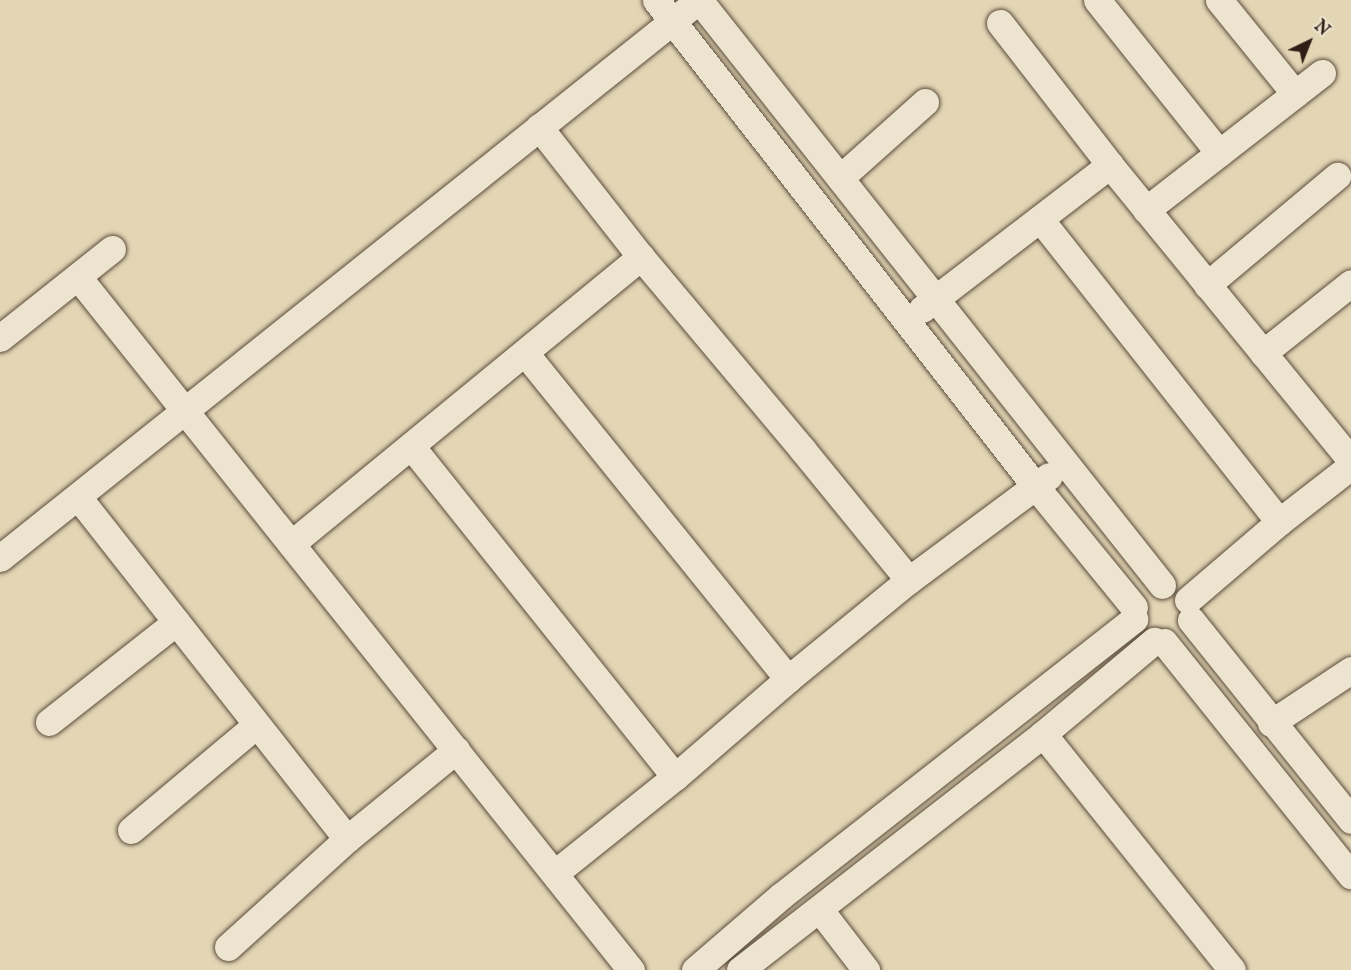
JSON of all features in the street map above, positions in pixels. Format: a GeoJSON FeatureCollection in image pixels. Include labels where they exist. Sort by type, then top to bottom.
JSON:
{"type":"FeatureCollection","features":[{"type":"Feature","properties":{"kind":"street"},"geometry":{"type":"LineString","coordinates":[[0,558],[539,127],[664,10],[699,0],[1162,585]]}},
{"type":"Feature","properties":{"kind":"street"},"geometry":{"type":"LineString","coordinates":[[1096,0],[1219,153]]}},
{"type":"Feature","properties":{"kind":"street"},"geometry":{"type":"LineString","coordinates":[[1219,0],[1294,94]]}},
{"type":"Feature","properties":{"kind":"street"},"geometry":{"type":"LineString","coordinates":[[664,10],[1134,613],[1141,633],[1160,642],[1351,875]]}},
{"type":"Feature","properties":{"kind":"street"},"geometry":{"type":"LineString","coordinates":[[1000,23],[1146,210],[1351,460]]}},
{"type":"Feature","properties":{"kind":"street"},"geometry":{"type":"LineString","coordinates":[[1146,210],[1322,73]]}},
{"type":"Feature","properties":{"kind":"street"},"geometry":{"type":"LineString","coordinates":[[840,178],[925,102]]}},
{"type":"Feature","properties":{"kind":"street"},"geometry":{"type":"LineString","coordinates":[[539,127],[641,258],[909,580]]}},
{"type":"Feature","properties":{"kind":"street"},"geometry":{"type":"LineString","coordinates":[[907,321],[1110,165]]}},
{"type":"Feature","properties":{"kind":"street"},"geometry":{"type":"LineString","coordinates":[[1207,285],[1337,176]]}},
{"type":"Feature","properties":{"kind":"street"},"geometry":{"type":"LineString","coordinates":[[1040,219],[1279,522]]}},
{"type":"Feature","properties":{"kind":"street"},"geometry":{"type":"LineString","coordinates":[[0,338],[112,249]]}},
{"type":"Feature","properties":{"kind":"street"},"geometry":{"type":"LineString","coordinates":[[291,544],[641,258]]}},
{"type":"Feature","properties":{"kind":"street"},"geometry":{"type":"LineString","coordinates":[[78,277],[185,408],[631,970]]}},
{"type":"Feature","properties":{"kind":"street"},"geometry":{"type":"LineString","coordinates":[[1263,353],[1351,283]]}},
{"type":"Feature","properties":{"kind":"street"},"geometry":{"type":"LineString","coordinates":[[525,352],[788,679]]}},
{"type":"Feature","properties":{"kind":"street"},"geometry":{"type":"LineString","coordinates":[[411,446],[675,777]]}},
{"type":"Feature","properties":{"kind":"street"},"geometry":{"type":"LineString","coordinates":[[555,873],[675,777],[788,679],[909,580],[1036,487],[1066,462]]}},
{"type":"Feature","properties":{"kind":"street"},"geometry":{"type":"LineString","coordinates":[[740,970],[820,910],[1160,642],[1181,636],[1189,610],[1279,522],[1351,466]]}},
{"type":"Feature","properties":{"kind":"street"},"geometry":{"type":"LineString","coordinates":[[78,496],[347,839]]}},
{"type":"Feature","properties":{"kind":"street"},"geometry":{"type":"LineString","coordinates":[[695,970],[781,896],[1134,613],[1144,591],[1162,585],[1177,589],[1189,610],[1271,723],[1351,820]]}},
{"type":"Feature","properties":{"kind":"street"},"geometry":{"type":"LineString","coordinates":[[49,722],[176,622]]}},
{"type":"Feature","properties":{"kind":"street"},"geometry":{"type":"LineString","coordinates":[[1271,723],[1351,670]]}},
{"type":"Feature","properties":{"kind":"street"},"geometry":{"type":"LineString","coordinates":[[131,830],[256,725]]}},
{"type":"Feature","properties":{"kind":"street"},"geometry":{"type":"LineString","coordinates":[[1043,734],[1232,970]]}},
{"type":"Feature","properties":{"kind":"street"},"geometry":{"type":"LineString","coordinates":[[228,947],[347,839],[456,750]]}},
{"type":"Feature","properties":{"kind":"street"},"geometry":{"type":"LineString","coordinates":[[820,910],[866,970]]}}]}
